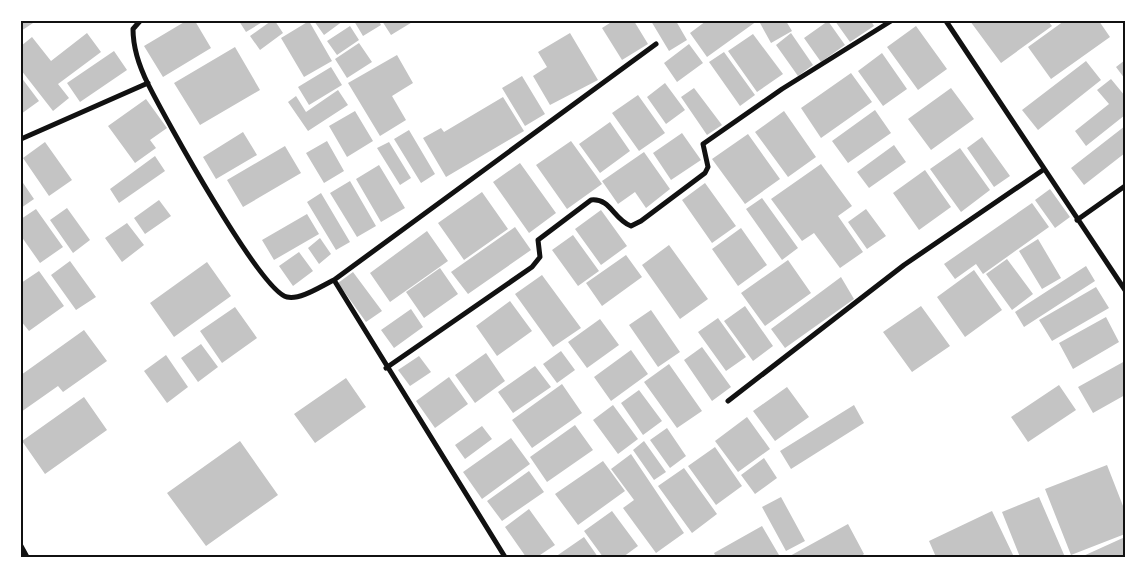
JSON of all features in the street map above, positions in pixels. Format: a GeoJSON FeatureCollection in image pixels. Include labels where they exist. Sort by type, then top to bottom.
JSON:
{"type":"FeatureCollection","features":[{"type":"Feature","properties":{"kind":"street"},"geometry":{"type":"LineString","coordinates":[[140,21],[133,29],[133,42],[148,83],[213,199],[271,286],[287,297],[296,297],[334,280],[656,44]]}},
{"type":"Feature","properties":{"kind":"street"},"geometry":{"type":"LineString","coordinates":[[386,368],[532,267],[540,257],[538,240],[591,200],[600,199],[606,203],[621,222],[631,226],[641,221],[705,173],[708,167],[702,144],[782,89],[891,21]]}},
{"type":"Feature","properties":{"kind":"street"},"geometry":{"type":"LineString","coordinates":[[946,21],[1043,170],[1125,290]]}},
{"type":"Feature","properties":{"kind":"street"},"geometry":{"type":"LineString","coordinates":[[21,139],[148,83]]}},
{"type":"Feature","properties":{"kind":"street"},"geometry":{"type":"LineString","coordinates":[[728,402],[904,266],[1043,170]]}},
{"type":"Feature","properties":{"kind":"street"},"geometry":{"type":"LineString","coordinates":[[1077,220],[1125,186]]}},
{"type":"Feature","properties":{"kind":"street"},"geometry":{"type":"LineString","coordinates":[[334,280],[386,368],[505,557]]}},
{"type":"Feature","properties":{"kind":"street"},"geometry":{"type":"LineString","coordinates":[[21,546],[27,557]]}},
{"type":"Feature","properties":{"kind":"building"},"geometry":{"type":"Polygon","coordinates":[[[21,21],[32,21],[33,23],[21,31],[21,21]]]}},
{"type":"Feature","properties":{"kind":"building"},"geometry":{"type":"Polygon","coordinates":[[[186,21],[195,21],[211,48],[163,77],[144,46],[186,21]]]}},
{"type":"Feature","properties":{"kind":"building"},"geometry":{"type":"Polygon","coordinates":[[[239,21],[264,21],[246,32],[239,21]]]}},
{"type":"Feature","properties":{"kind":"building"},"geometry":{"type":"Polygon","coordinates":[[[271,21],[275,21],[283,33],[260,50],[250,36],[271,21]]]}},
{"type":"Feature","properties":{"kind":"building"},"geometry":{"type":"Polygon","coordinates":[[[309,21],[332,61],[304,77],[281,38],[309,21]]]}},
{"type":"Feature","properties":{"kind":"building"},"geometry":{"type":"Polygon","coordinates":[[[314,21],[343,21],[324,35],[314,21]]]}},
{"type":"Feature","properties":{"kind":"building"},"geometry":{"type":"Polygon","coordinates":[[[354,21],[379,21],[381,25],[363,36],[354,21]]]}},
{"type":"Feature","properties":{"kind":"building"},"geometry":{"type":"Polygon","coordinates":[[[382,21],[414,21],[391,35],[382,21]]]}},
{"type":"Feature","properties":{"kind":"building"},"geometry":{"type":"Polygon","coordinates":[[[613,21],[634,21],[648,44],[622,60],[602,28],[613,21]]]}},
{"type":"Feature","properties":{"kind":"building"},"geometry":{"type":"Polygon","coordinates":[[[651,21],[676,21],[687,40],[669,51],[651,21]]]}},
{"type":"Feature","properties":{"kind":"building"},"geometry":{"type":"Polygon","coordinates":[[[706,21],[757,21],[707,57],[690,33],[706,21]]]}},
{"type":"Feature","properties":{"kind":"building"},"geometry":{"type":"Polygon","coordinates":[[[764,21],[786,21],[792,31],[771,43],[760,23],[764,21]]]}},
{"type":"Feature","properties":{"kind":"building"},"geometry":{"type":"Polygon","coordinates":[[[828,21],[845,45],[821,62],[804,38],[828,21]]]}},
{"type":"Feature","properties":{"kind":"building"},"geometry":{"type":"Polygon","coordinates":[[[835,21],[871,21],[874,26],[850,42],[835,21]]]}},
{"type":"Feature","properties":{"kind":"building"},"geometry":{"type":"Polygon","coordinates":[[[970,21],[1048,21],[1052,26],[1001,63],[970,21]]]}},
{"type":"Feature","properties":{"kind":"building"},"geometry":{"type":"Polygon","coordinates":[[[1064,21],[1099,21],[1110,37],[1051,79],[1028,47],[1064,21]]]}},
{"type":"Feature","properties":{"kind":"building"},"geometry":{"type":"Polygon","coordinates":[[[350,26],[359,40],[337,55],[327,41],[350,26]]]}},
{"type":"Feature","properties":{"kind":"building"},"geometry":{"type":"Polygon","coordinates":[[[916,26],[947,69],[918,90],[887,47],[916,26]]]}},
{"type":"Feature","properties":{"kind":"building"},"geometry":{"type":"Polygon","coordinates":[[[87,33],[101,52],[58,84],[69,98],[53,111],[21,70],[21,46],[32,37],[51,61],[87,33]]]}},
{"type":"Feature","properties":{"kind":"building"},"geometry":{"type":"Polygon","coordinates":[[[570,33],[598,80],[550,105],[533,76],[547,67],[538,52],[570,33]]]}},
{"type":"Feature","properties":{"kind":"building"},"geometry":{"type":"Polygon","coordinates":[[[791,33],[813,65],[798,76],[776,45],[791,33]]]}},
{"type":"Feature","properties":{"kind":"building"},"geometry":{"type":"Polygon","coordinates":[[[753,34],[783,74],[757,92],[728,51],[753,34]]]}},
{"type":"Feature","properties":{"kind":"building"},"geometry":{"type":"Polygon","coordinates":[[[359,43],[372,62],[347,78],[335,59],[359,43]]]}},
{"type":"Feature","properties":{"kind":"building"},"geometry":{"type":"Polygon","coordinates":[[[689,44],[703,63],[677,82],[664,63],[689,44]]]}},
{"type":"Feature","properties":{"kind":"building"},"geometry":{"type":"Polygon","coordinates":[[[235,47],[260,90],[200,125],[174,83],[235,47]]]}},
{"type":"Feature","properties":{"kind":"building"},"geometry":{"type":"Polygon","coordinates":[[[114,51],[127,70],[80,102],[67,83],[114,51]]]}},
{"type":"Feature","properties":{"kind":"building"},"geometry":{"type":"Polygon","coordinates":[[[724,52],[755,95],[740,106],[709,62],[724,52]]]}},
{"type":"Feature","properties":{"kind":"building"},"geometry":{"type":"Polygon","coordinates":[[[882,53],[907,89],[883,106],[858,71],[882,53]]]}},
{"type":"Feature","properties":{"kind":"building"},"geometry":{"type":"Polygon","coordinates":[[[397,55],[413,83],[392,96],[406,120],[380,136],[348,83],[397,55]]]}},
{"type":"Feature","properties":{"kind":"building"},"geometry":{"type":"Polygon","coordinates":[[[1125,60],[1125,79],[1116,67],[1125,60]]]}},
{"type":"Feature","properties":{"kind":"building"},"geometry":{"type":"Polygon","coordinates":[[[1086,61],[1101,80],[1038,130],[1022,110],[1086,61]]]}},
{"type":"Feature","properties":{"kind":"building"},"geometry":{"type":"Polygon","coordinates":[[[331,67],[342,85],[309,105],[298,87],[331,67]]]}},
{"type":"Feature","properties":{"kind":"building"},"geometry":{"type":"Polygon","coordinates":[[[851,73],[872,102],[821,138],[801,108],[851,73]]]}},
{"type":"Feature","properties":{"kind":"building"},"geometry":{"type":"Polygon","coordinates":[[[522,76],[545,114],[525,126],[502,88],[522,76]]]}},
{"type":"Feature","properties":{"kind":"building"},"geometry":{"type":"Polygon","coordinates":[[[21,77],[39,101],[21,114],[21,77]]]}},
{"type":"Feature","properties":{"kind":"building"},"geometry":{"type":"Polygon","coordinates":[[[1111,79],[1125,96],[1125,115],[1086,146],[1075,131],[1109,104],[1097,90],[1111,79]]]}},
{"type":"Feature","properties":{"kind":"building"},"geometry":{"type":"Polygon","coordinates":[[[665,83],[685,110],[666,124],[647,97],[665,83]]]}},
{"type":"Feature","properties":{"kind":"building"},"geometry":{"type":"Polygon","coordinates":[[[694,88],[722,125],[707,135],[681,97],[694,88]]]}},
{"type":"Feature","properties":{"kind":"building"},"geometry":{"type":"Polygon","coordinates":[[[951,88],[974,119],[931,150],[908,119],[951,88]]]}},
{"type":"Feature","properties":{"kind":"building"},"geometry":{"type":"Polygon","coordinates":[[[338,90],[348,105],[308,131],[288,102],[296,96],[306,112],[338,90]]]}},
{"type":"Feature","properties":{"kind":"building"},"geometry":{"type":"Polygon","coordinates":[[[638,95],[665,133],[639,151],[612,113],[638,95]]]}},
{"type":"Feature","properties":{"kind":"building"},"geometry":{"type":"Polygon","coordinates":[[[503,97],[524,131],[446,177],[423,138],[441,128],[444,132],[503,97]]]}},
{"type":"Feature","properties":{"kind":"building"},"geometry":{"type":"Polygon","coordinates":[[[146,99],[167,128],[150,140],[156,148],[135,163],[108,126],[146,99]]]}},
{"type":"Feature","properties":{"kind":"building"},"geometry":{"type":"Polygon","coordinates":[[[875,110],[891,133],[848,163],[832,141],[875,110]]]}},
{"type":"Feature","properties":{"kind":"building"},"geometry":{"type":"Polygon","coordinates":[[[355,111],[373,141],[347,157],[329,126],[355,111]]]}},
{"type":"Feature","properties":{"kind":"building"},"geometry":{"type":"Polygon","coordinates":[[[784,111],[816,157],[788,177],[755,132],[784,111]]]}},
{"type":"Feature","properties":{"kind":"building"},"geometry":{"type":"Polygon","coordinates":[[[610,122],[630,151],[600,173],[579,144],[610,122]]]}},
{"type":"Feature","properties":{"kind":"building"},"geometry":{"type":"Polygon","coordinates":[[[1125,126],[1125,153],[1084,185],[1071,168],[1125,126]]]}},
{"type":"Feature","properties":{"kind":"building"},"geometry":{"type":"Polygon","coordinates":[[[409,130],[435,174],[421,183],[394,139],[409,130]]]}},
{"type":"Feature","properties":{"kind":"building"},"geometry":{"type":"Polygon","coordinates":[[[243,132],[257,155],[216,179],[203,157],[243,132]]]}},
{"type":"Feature","properties":{"kind":"building"},"geometry":{"type":"Polygon","coordinates":[[[682,133],[701,160],[671,180],[653,153],[682,133]]]}},
{"type":"Feature","properties":{"kind":"building"},"geometry":{"type":"Polygon","coordinates":[[[748,134],[780,179],[745,204],[712,159],[748,134]]]}},
{"type":"Feature","properties":{"kind":"building"},"geometry":{"type":"Polygon","coordinates":[[[982,137],[1010,176],[994,187],[967,148],[982,137]]]}},
{"type":"Feature","properties":{"kind":"building"},"geometry":{"type":"Polygon","coordinates":[[[327,141],[344,171],[324,183],[306,153],[327,141]]]}},
{"type":"Feature","properties":{"kind":"building"},"geometry":{"type":"Polygon","coordinates":[[[571,141],[602,184],[567,209],[536,165],[571,141]]]}},
{"type":"Feature","properties":{"kind":"building"},"geometry":{"type":"Polygon","coordinates":[[[45,142],[72,180],[49,196],[23,158],[45,142]]]}},
{"type":"Feature","properties":{"kind":"building"},"geometry":{"type":"Polygon","coordinates":[[[389,142],[411,178],[400,185],[377,148],[389,142]]]}},
{"type":"Feature","properties":{"kind":"building"},"geometry":{"type":"Polygon","coordinates":[[[894,145],[906,162],[869,188],[857,172],[894,145]]]}},
{"type":"Feature","properties":{"kind":"building"},"geometry":{"type":"Polygon","coordinates":[[[285,146],[301,173],[243,207],[227,180],[285,146]]]}},
{"type":"Feature","properties":{"kind":"building"},"geometry":{"type":"Polygon","coordinates":[[[960,148],[990,190],[961,212],[930,169],[960,148]]]}},
{"type":"Feature","properties":{"kind":"building"},"geometry":{"type":"Polygon","coordinates":[[[644,152],[670,189],[646,208],[635,192],[618,204],[602,181],[644,152]]]}},
{"type":"Feature","properties":{"kind":"building"},"geometry":{"type":"Polygon","coordinates":[[[155,156],[165,171],[119,203],[110,189],[155,156]]]}},
{"type":"Feature","properties":{"kind":"building"},"geometry":{"type":"Polygon","coordinates":[[[520,163],[556,213],[529,233],[493,182],[520,163]]]}},
{"type":"Feature","properties":{"kind":"building"},"geometry":{"type":"Polygon","coordinates":[[[821,164],[852,206],[838,216],[863,252],[840,268],[814,233],[802,241],[771,199],[821,164]]]}},
{"type":"Feature","properties":{"kind":"building"},"geometry":{"type":"Polygon","coordinates":[[[379,165],[405,208],[381,222],[356,179],[379,165]]]}},
{"type":"Feature","properties":{"kind":"building"},"geometry":{"type":"Polygon","coordinates":[[[925,170],[951,207],[919,230],[893,193],[925,170]]]}},
{"type":"Feature","properties":{"kind":"building"},"geometry":{"type":"Polygon","coordinates":[[[21,180],[34,199],[21,208],[21,180]]]}},
{"type":"Feature","properties":{"kind":"building"},"geometry":{"type":"Polygon","coordinates":[[[350,181],[376,226],[357,237],[330,193],[350,181]]]}},
{"type":"Feature","properties":{"kind":"building"},"geometry":{"type":"Polygon","coordinates":[[[705,183],[736,226],[712,243],[682,200],[705,183]]]}},
{"type":"Feature","properties":{"kind":"building"},"geometry":{"type":"Polygon","coordinates":[[[1050,189],[1070,217],[1055,228],[1035,200],[1050,189]]]}},
{"type":"Feature","properties":{"kind":"building"},"geometry":{"type":"Polygon","coordinates":[[[482,192],[508,229],[464,260],[438,223],[482,192]]]}},
{"type":"Feature","properties":{"kind":"building"},"geometry":{"type":"Polygon","coordinates":[[[321,193],[350,242],[336,250],[307,202],[321,193]]]}},
{"type":"Feature","properties":{"kind":"building"},"geometry":{"type":"Polygon","coordinates":[[[762,198],[798,248],[782,260],[746,209],[762,198]]]}},
{"type":"Feature","properties":{"kind":"building"},"geometry":{"type":"Polygon","coordinates":[[[159,200],[171,216],[145,234],[134,218],[159,200]]]}},
{"type":"Feature","properties":{"kind":"building"},"geometry":{"type":"Polygon","coordinates":[[[1032,203],[1049,227],[983,274],[976,264],[955,279],[944,264],[1032,203]]]}},
{"type":"Feature","properties":{"kind":"building"},"geometry":{"type":"Polygon","coordinates":[[[67,208],[90,240],[73,253],[50,220],[67,208]]]}},
{"type":"Feature","properties":{"kind":"building"},"geometry":{"type":"Polygon","coordinates":[[[36,209],[63,247],[40,263],[21,236],[21,219],[36,209]]]}},
{"type":"Feature","properties":{"kind":"building"},"geometry":{"type":"Polygon","coordinates":[[[866,209],[886,236],[867,249],[848,222],[866,209]]]}},
{"type":"Feature","properties":{"kind":"building"},"geometry":{"type":"Polygon","coordinates":[[[601,210],[627,246],[601,265],[575,229],[601,210]]]}},
{"type":"Feature","properties":{"kind":"building"},"geometry":{"type":"Polygon","coordinates":[[[307,214],[319,234],[274,260],[262,240],[307,214]]]}},
{"type":"Feature","properties":{"kind":"building"},"geometry":{"type":"Polygon","coordinates":[[[127,223],[144,245],[122,262],[105,238],[127,223]]]}},
{"type":"Feature","properties":{"kind":"building"},"geometry":{"type":"Polygon","coordinates":[[[515,227],[531,250],[468,294],[451,272],[515,227]]]}},
{"type":"Feature","properties":{"kind":"building"},"geometry":{"type":"Polygon","coordinates":[[[741,228],[767,265],[738,286],[712,249],[741,228]]]}},
{"type":"Feature","properties":{"kind":"building"},"geometry":{"type":"Polygon","coordinates":[[[427,231],[448,261],[390,302],[370,273],[427,231]]]}},
{"type":"Feature","properties":{"kind":"building"},"geometry":{"type":"Polygon","coordinates":[[[573,235],[599,271],[578,286],[552,250],[573,235]]]}},
{"type":"Feature","properties":{"kind":"building"},"geometry":{"type":"Polygon","coordinates":[[[320,238],[331,254],[319,264],[308,248],[320,238]]]}},
{"type":"Feature","properties":{"kind":"building"},"geometry":{"type":"Polygon","coordinates":[[[1038,239],[1061,278],[1042,289],[1019,251],[1038,239]]]}},
{"type":"Feature","properties":{"kind":"building"},"geometry":{"type":"Polygon","coordinates":[[[669,245],[708,299],[680,319],[642,265],[669,245]]]}},
{"type":"Feature","properties":{"kind":"building"},"geometry":{"type":"Polygon","coordinates":[[[299,252],[313,271],[293,286],[279,266],[299,252]]]}},
{"type":"Feature","properties":{"kind":"building"},"geometry":{"type":"Polygon","coordinates":[[[626,255],[642,277],[602,306],[586,283],[626,255]]]}},
{"type":"Feature","properties":{"kind":"building"},"geometry":{"type":"Polygon","coordinates":[[[1007,259],[1033,294],[1012,310],[986,274],[1007,259]]]}},
{"type":"Feature","properties":{"kind":"building"},"geometry":{"type":"Polygon","coordinates":[[[788,260],[811,293],[765,326],[741,293],[788,260]]]}},
{"type":"Feature","properties":{"kind":"building"},"geometry":{"type":"Polygon","coordinates":[[[70,261],[96,297],[76,310],[51,275],[70,261]]]}},
{"type":"Feature","properties":{"kind":"building"},"geometry":{"type":"Polygon","coordinates":[[[207,262],[231,296],[174,337],[150,303],[207,262]]]}},
{"type":"Feature","properties":{"kind":"building"},"geometry":{"type":"Polygon","coordinates":[[[1086,266],[1095,281],[1024,327],[1015,312],[1086,266]]]}},
{"type":"Feature","properties":{"kind":"building"},"geometry":{"type":"Polygon","coordinates":[[[440,268],[458,294],[424,318],[406,292],[440,268]]]}},
{"type":"Feature","properties":{"kind":"building"},"geometry":{"type":"Polygon","coordinates":[[[974,270],[1002,310],[965,337],[937,297],[974,270]]]}},
{"type":"Feature","properties":{"kind":"building"},"geometry":{"type":"Polygon","coordinates":[[[39,271],[64,306],[29,331],[21,321],[21,283],[39,271]]]}},
{"type":"Feature","properties":{"kind":"building"},"geometry":{"type":"Polygon","coordinates":[[[353,272],[382,311],[366,322],[338,283],[353,272]]]}},
{"type":"Feature","properties":{"kind":"building"},"geometry":{"type":"Polygon","coordinates":[[[542,275],[581,328],[553,347],[515,294],[542,275]]]}},
{"type":"Feature","properties":{"kind":"building"},"geometry":{"type":"Polygon","coordinates":[[[841,277],[854,299],[785,348],[771,329],[841,277]]]}},
{"type":"Feature","properties":{"kind":"building"},"geometry":{"type":"Polygon","coordinates":[[[1096,287],[1109,308],[1052,341],[1039,320],[1096,287]]]}},
{"type":"Feature","properties":{"kind":"building"},"geometry":{"type":"Polygon","coordinates":[[[510,301],[532,331],[497,356],[476,326],[510,301]]]}},
{"type":"Feature","properties":{"kind":"building"},"geometry":{"type":"Polygon","coordinates":[[[745,306],[773,346],[753,361],[724,321],[745,306]]]}},
{"type":"Feature","properties":{"kind":"building"},"geometry":{"type":"Polygon","coordinates":[[[921,306],[950,346],[912,372],[883,332],[921,306]]]}},
{"type":"Feature","properties":{"kind":"building"},"geometry":{"type":"Polygon","coordinates":[[[235,307],[257,338],[222,363],[200,331],[235,307]]]}},
{"type":"Feature","properties":{"kind":"building"},"geometry":{"type":"Polygon","coordinates":[[[411,309],[423,327],[394,348],[381,330],[411,309]]]}},
{"type":"Feature","properties":{"kind":"building"},"geometry":{"type":"Polygon","coordinates":[[[651,310],[680,352],[658,367],[629,325],[651,310]]]}},
{"type":"Feature","properties":{"kind":"building"},"geometry":{"type":"Polygon","coordinates":[[[1106,317],[1119,342],[1073,369],[1059,343],[1106,317]]]}},
{"type":"Feature","properties":{"kind":"building"},"geometry":{"type":"Polygon","coordinates":[[[718,318],[746,357],[726,371],[698,332],[718,318]]]}},
{"type":"Feature","properties":{"kind":"building"},"geometry":{"type":"Polygon","coordinates":[[[600,319],[619,345],[587,368],[568,342],[600,319]]]}},
{"type":"Feature","properties":{"kind":"building"},"geometry":{"type":"Polygon","coordinates":[[[84,330],[107,361],[63,392],[58,386],[21,412],[21,375],[84,330]]]}},
{"type":"Feature","properties":{"kind":"building"},"geometry":{"type":"Polygon","coordinates":[[[201,344],[218,367],[198,382],[181,358],[201,344]]]}},
{"type":"Feature","properties":{"kind":"building"},"geometry":{"type":"Polygon","coordinates":[[[702,347],[731,387],[712,401],[684,360],[702,347]]]}},
{"type":"Feature","properties":{"kind":"building"},"geometry":{"type":"Polygon","coordinates":[[[631,350],[648,374],[611,401],[594,377],[631,350]]]}},
{"type":"Feature","properties":{"kind":"building"},"geometry":{"type":"Polygon","coordinates":[[[561,351],[575,370],[557,383],[543,364],[561,351]]]}},
{"type":"Feature","properties":{"kind":"building"},"geometry":{"type":"Polygon","coordinates":[[[486,353],[505,381],[475,403],[455,375],[486,353]]]}},
{"type":"Feature","properties":{"kind":"building"},"geometry":{"type":"Polygon","coordinates":[[[166,355],[188,387],[167,403],[144,371],[166,355]]]}},
{"type":"Feature","properties":{"kind":"building"},"geometry":{"type":"Polygon","coordinates":[[[419,356],[431,372],[410,386],[398,370],[419,356]]]}},
{"type":"Feature","properties":{"kind":"building"},"geometry":{"type":"Polygon","coordinates":[[[1125,361],[1125,395],[1093,413],[1078,387],[1125,361]]]}},
{"type":"Feature","properties":{"kind":"building"},"geometry":{"type":"Polygon","coordinates":[[[669,364],[702,411],[677,428],[644,382],[669,364]]]}},
{"type":"Feature","properties":{"kind":"building"},"geometry":{"type":"Polygon","coordinates":[[[535,366],[551,387],[513,413],[498,392],[535,366]]]}},
{"type":"Feature","properties":{"kind":"building"},"geometry":{"type":"Polygon","coordinates":[[[449,377],[468,404],[435,428],[416,401],[449,377]]]}},
{"type":"Feature","properties":{"kind":"building"},"geometry":{"type":"Polygon","coordinates":[[[346,378],[366,407],[315,443],[294,414],[346,378]]]}},
{"type":"Feature","properties":{"kind":"building"},"geometry":{"type":"Polygon","coordinates":[[[562,384],[582,413],[532,448],[512,420],[562,384]]]}},
{"type":"Feature","properties":{"kind":"building"},"geometry":{"type":"Polygon","coordinates":[[[1059,385],[1076,410],[1028,442],[1011,417],[1059,385]]]}},
{"type":"Feature","properties":{"kind":"building"},"geometry":{"type":"Polygon","coordinates":[[[787,387],[809,417],[775,441],[753,411],[787,387]]]}},
{"type":"Feature","properties":{"kind":"building"},"geometry":{"type":"Polygon","coordinates":[[[639,390],[662,421],[643,435],[621,403],[639,390]]]}},
{"type":"Feature","properties":{"kind":"building"},"geometry":{"type":"Polygon","coordinates":[[[84,397],[107,430],[45,474],[22,441],[84,397]]]}},
{"type":"Feature","properties":{"kind":"building"},"geometry":{"type":"Polygon","coordinates":[[[613,405],[638,439],[618,454],[593,420],[613,405]]]}},
{"type":"Feature","properties":{"kind":"building"},"geometry":{"type":"Polygon","coordinates":[[[854,405],[864,423],[791,469],[780,451],[854,405]]]}},
{"type":"Feature","properties":{"kind":"building"},"geometry":{"type":"Polygon","coordinates":[[[747,417],[770,449],[738,472],[715,441],[747,417]]]}},
{"type":"Feature","properties":{"kind":"building"},"geometry":{"type":"Polygon","coordinates":[[[575,425],[593,450],[547,482],[530,457],[575,425]]]}},
{"type":"Feature","properties":{"kind":"building"},"geometry":{"type":"Polygon","coordinates":[[[482,426],[492,439],[465,459],[455,445],[482,426]]]}},
{"type":"Feature","properties":{"kind":"building"},"geometry":{"type":"Polygon","coordinates":[[[667,428],[686,456],[670,468],[650,440],[667,428]]]}},
{"type":"Feature","properties":{"kind":"building"},"geometry":{"type":"Polygon","coordinates":[[[511,438],[530,464],[482,499],[463,472],[511,438]]]}},
{"type":"Feature","properties":{"kind":"building"},"geometry":{"type":"Polygon","coordinates":[[[240,441],[278,495],[206,546],[167,493],[240,441]]]}},
{"type":"Feature","properties":{"kind":"building"},"geometry":{"type":"Polygon","coordinates":[[[644,441],[666,472],[654,480],[633,450],[644,441]]]}},
{"type":"Feature","properties":{"kind":"building"},"geometry":{"type":"Polygon","coordinates":[[[715,447],[742,486],[716,505],[688,466],[715,447]]]}},
{"type":"Feature","properties":{"kind":"building"},"geometry":{"type":"Polygon","coordinates":[[[631,454],[684,533],[656,553],[623,508],[634,500],[611,469],[631,454]]]}},
{"type":"Feature","properties":{"kind":"building"},"geometry":{"type":"Polygon","coordinates":[[[764,458],[777,478],[755,494],[741,475],[764,458]]]}},
{"type":"Feature","properties":{"kind":"building"},"geometry":{"type":"Polygon","coordinates":[[[603,461],[625,491],[578,525],[555,494],[603,461]]]}},
{"type":"Feature","properties":{"kind":"building"},"geometry":{"type":"Polygon","coordinates":[[[1107,465],[1125,511],[1125,534],[1071,555],[1045,489],[1107,465]]]}},
{"type":"Feature","properties":{"kind":"building"},"geometry":{"type":"Polygon","coordinates":[[[684,468],[717,514],[692,533],[658,486],[684,468]]]}},
{"type":"Feature","properties":{"kind":"building"},"geometry":{"type":"Polygon","coordinates":[[[529,471],[544,492],[502,521],[487,501],[529,471]]]}},
{"type":"Feature","properties":{"kind":"building"},"geometry":{"type":"Polygon","coordinates":[[[781,497],[805,541],[786,551],[762,507],[781,497]]]}},
{"type":"Feature","properties":{"kind":"building"},"geometry":{"type":"Polygon","coordinates":[[[1039,497],[1065,557],[1020,557],[1002,512],[1039,497]]]}},
{"type":"Feature","properties":{"kind":"building"},"geometry":{"type":"Polygon","coordinates":[[[529,509],[555,545],[537,557],[526,557],[505,527],[529,509]]]}},
{"type":"Feature","properties":{"kind":"building"},"geometry":{"type":"Polygon","coordinates":[[[612,511],[638,546],[623,557],[603,557],[584,531],[612,511]]]}},
{"type":"Feature","properties":{"kind":"building"},"geometry":{"type":"Polygon","coordinates":[[[992,511],[1014,557],[936,557],[929,541],[992,511]]]}},
{"type":"Feature","properties":{"kind":"building"},"geometry":{"type":"Polygon","coordinates":[[[848,524],[864,554],[860,557],[788,557],[848,524]]]}},
{"type":"Feature","properties":{"kind":"building"},"geometry":{"type":"Polygon","coordinates":[[[762,526],[779,555],[716,557],[714,553],[762,526]]]}},
{"type":"Feature","properties":{"kind":"building"},"geometry":{"type":"Polygon","coordinates":[[[584,537],[598,557],[555,557],[584,537]]]}},
{"type":"Feature","properties":{"kind":"building"},"geometry":{"type":"Polygon","coordinates":[[[1125,537],[1125,557],[1081,557],[1125,537]]]}}]}
